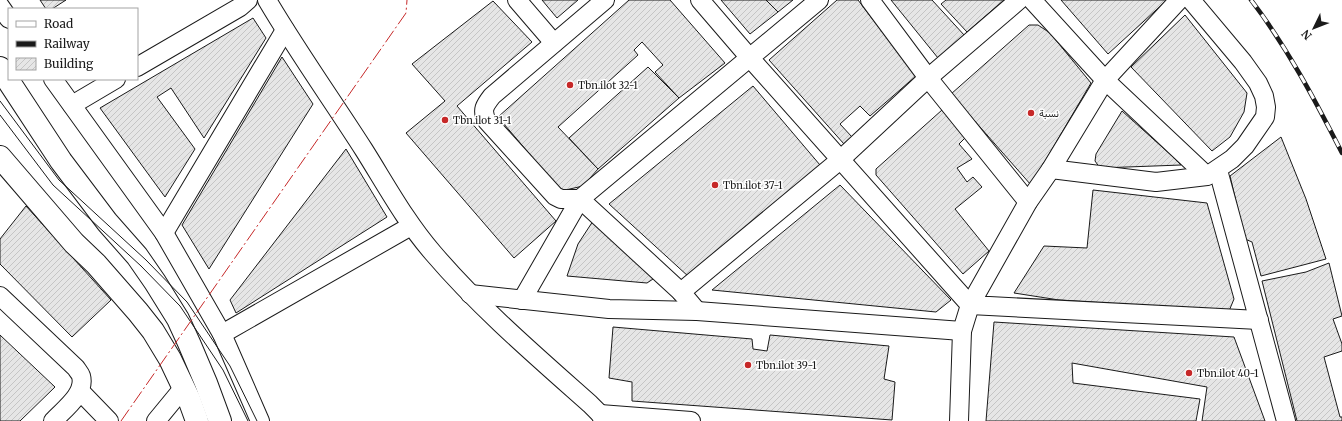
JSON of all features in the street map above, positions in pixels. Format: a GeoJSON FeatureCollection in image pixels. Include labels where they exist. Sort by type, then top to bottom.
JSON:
{"type":"FeatureCollection","features":[{"type":"Feature","properties":{"kind":"main road"},"geometry":{"type":"LineString","coordinates":[[0,68],[60,161],[107,222],[137,256],[155,282],[178,319],[206,383],[220,421]]}},
{"type":"Feature","properties":{"kind":"main road"},"geometry":{"type":"LineString","coordinates":[[0,157],[74,243],[96,264],[153,331],[170,359],[184,388],[197,421]]}},
{"type":"Feature","properties":{"kind":"street"},"geometry":{"type":"LineString","coordinates":[[267,0],[284,30],[356,137],[411,226],[432,253],[470,294],[602,418],[691,421]]}},
{"type":"Feature","properties":{"kind":"street"},"geometry":{"type":"LineString","coordinates":[[517,0],[554,43]]}},
{"type":"Feature","properties":{"kind":"street"},"geometry":{"type":"LineString","coordinates":[[605,0],[492,96],[485,108],[484,115],[555,196],[561,199],[580,200],[681,292],[697,311]]}},
{"type":"Feature","properties":{"kind":"street"},"geometry":{"type":"LineString","coordinates":[[700,0],[840,160],[970,305],[1259,320]]}},
{"type":"Feature","properties":{"kind":"street"},"geometry":{"type":"LineString","coordinates":[[522,300],[580,200],[749,57],[819,0]]}},
{"type":"Feature","properties":{"kind":"street"},"geometry":{"type":"LineString","coordinates":[[870,0],[928,78],[1028,202]]}},
{"type":"Feature","properties":{"kind":"street"},"geometry":{"type":"LineString","coordinates":[[681,292],[840,160],[928,78],[1019,0]]}},
{"type":"Feature","properties":{"kind":"street"},"geometry":{"type":"LineString","coordinates":[[1032,0],[1105,80],[1212,173],[1259,320],[1286,421]]}},
{"type":"Feature","properties":{"kind":"street"},"geometry":{"type":"LineString","coordinates":[[959,421],[962,331],[970,305],[1028,202],[1051,169],[1105,80],[1179,0]]}},
{"type":"Feature","properties":{"kind":"street"},"geometry":{"type":"LineString","coordinates":[[1051,169],[1156,182],[1212,173],[1245,146],[1257,130],[1266,113],[1264,96],[1258,83],[1191,0]]}},
{"type":"Feature","properties":{"kind":"street"},"geometry":{"type":"LineString","coordinates":[[138,66],[241,2]]}},
{"type":"Feature","properties":{"kind":"street"},"geometry":{"type":"LineString","coordinates":[[0,6],[8,18]]}},
{"type":"Feature","properties":{"kind":"street"},"geometry":{"type":"LineString","coordinates":[[164,233],[284,30]]}},
{"type":"Feature","properties":{"kind":"street"},"geometry":{"type":"LineString","coordinates":[[54,80],[164,233],[222,334],[260,421]]}},
{"type":"Feature","properties":{"kind":"street"},"geometry":{"type":"LineString","coordinates":[[72,105],[114,80]]}},
{"type":"Feature","properties":{"kind":"street"},"geometry":{"type":"LineString","coordinates":[[222,334],[411,226]]}},
{"type":"Feature","properties":{"kind":"street"},"geometry":{"type":"LineString","coordinates":[[470,294],[608,309],[697,311],[962,331]]}},
{"type":"Feature","properties":{"kind":"street"},"geometry":{"type":"LineString","coordinates":[[0,296],[76,368],[80,376],[80,391],[53,421]]}},
{"type":"Feature","properties":{"kind":"street"},"geometry":{"type":"LineString","coordinates":[[156,421],[184,388]]}},
{"type":"Feature","properties":{"kind":"street"},"geometry":{"type":"LineString","coordinates":[[80,391],[109,421]]}},
{"type":"Feature","properties":{"kind":"building"},"geometry":{"type":"Polygon","coordinates":[[[40,0],[66,0],[54,8],[45,8],[40,0]]]}},
{"type":"Feature","properties":{"kind":"building"},"geometry":{"type":"Polygon","coordinates":[[[542,0],[578,0],[557,18],[542,0]]]}},
{"type":"Feature","properties":{"kind":"building","name":"Tbn.ilot 32-1"},"geometry":{"type":"Polygon","coordinates":[[[629,0],[670,0],[725,63],[679,98],[655,72],[663,65],[642,42],[634,50],[638,55],[558,127],[598,169],[583,186],[561,191],[498,117],[629,0]]]}},
{"type":"Feature","properties":{"kind":"building"},"geometry":{"type":"Polygon","coordinates":[[[721,0],[766,0],[778,12],[750,34],[721,0]]]}},
{"type":"Feature","properties":{"kind":"building"},"geometry":{"type":"Polygon","coordinates":[[[766,0],[793,0],[778,12],[766,0]]]}},
{"type":"Feature","properties":{"kind":"building"},"geometry":{"type":"Polygon","coordinates":[[[837,0],[858,0],[916,76],[870,116],[860,106],[840,124],[852,137],[844,144],[769,60],[837,0]]]}},
{"type":"Feature","properties":{"kind":"building"},"geometry":{"type":"Polygon","coordinates":[[[891,0],[932,0],[965,36],[938,58],[891,0]]]}},
{"type":"Feature","properties":{"kind":"building"},"geometry":{"type":"Polygon","coordinates":[[[946,0],[1004,0],[967,32],[941,4],[946,0]]]}},
{"type":"Feature","properties":{"kind":"building"},"geometry":{"type":"Polygon","coordinates":[[[1061,0],[1167,0],[1108,54],[1061,0]]]}},
{"type":"Feature","properties":{"kind":"building","name":"Tbn.ilot 31-1"},"geometry":{"type":"Polygon","coordinates":[[[493,1],[532,42],[457,106],[556,221],[514,258],[406,133],[445,101],[412,64],[493,1]]]}},
{"type":"Feature","properties":{"kind":"building"},"geometry":{"type":"Polygon","coordinates":[[[1185,15],[1247,93],[1244,112],[1230,137],[1212,151],[1131,67],[1185,15]]]}},
{"type":"Feature","properties":{"kind":"building"},"geometry":{"type":"Polygon","coordinates":[[[253,18],[266,38],[204,138],[171,88],[157,97],[195,149],[165,197],[100,108],[253,18]]]}},
{"type":"Feature","properties":{"kind":"building"},"geometry":{"type":"Polygon","coordinates":[[[1029,25],[1038,25],[1050,33],[1091,83],[1031,185],[951,94],[1029,25]]]}},
{"type":"Feature","properties":{"kind":"building"},"geometry":{"type":"Polygon","coordinates":[[[282,57],[313,104],[209,269],[182,225],[282,57]]]}},
{"type":"Feature","properties":{"kind":"building"},"geometry":{"type":"Polygon","coordinates":[[[648,67],[679,98],[598,169],[569,138],[648,67]]]}},
{"type":"Feature","properties":{"kind":"building","name":"Tbn.ilot 37-1"},"geometry":{"type":"Polygon","coordinates":[[[753,86],[820,165],[689,277],[609,204],[753,86]]]}},
{"type":"Feature","properties":{"kind":"building"},"geometry":{"type":"Polygon","coordinates":[[[942,110],[965,138],[959,144],[972,159],[957,168],[967,182],[973,177],[982,187],[955,209],[989,251],[963,274],[876,175],[876,169],[942,110]]]}},
{"type":"Feature","properties":{"kind":"building"},"geometry":{"type":"Polygon","coordinates":[[[1122,111],[1181,165],[1100,168],[1095,161],[1096,154],[1122,111]]]}},
{"type":"Feature","properties":{"kind":"building"},"geometry":{"type":"Polygon","coordinates":[[[1281,137],[1306,199],[1326,259],[1261,276],[1252,242],[1245,239],[1230,176],[1281,137]]]}},
{"type":"Feature","properties":{"kind":"building"},"geometry":{"type":"Polygon","coordinates":[[[346,149],[387,217],[236,313],[230,300],[346,149]]]}},
{"type":"Feature","properties":{"kind":"building"},"geometry":{"type":"Polygon","coordinates":[[[840,185],[951,300],[936,312],[712,290],[840,185]]]}},
{"type":"Feature","properties":{"kind":"building"},"geometry":{"type":"Polygon","coordinates":[[[1093,190],[1207,203],[1234,299],[1229,311],[1059,300],[1014,293],[1044,246],[1087,248],[1093,190]]]}},
{"type":"Feature","properties":{"kind":"building"},"geometry":{"type":"Polygon","coordinates":[[[26,206],[111,300],[72,337],[0,264],[0,239],[26,206]]]}},
{"type":"Feature","properties":{"kind":"building"},"geometry":{"type":"Polygon","coordinates":[[[593,221],[656,277],[647,283],[567,276],[578,244],[593,221]]]}},
{"type":"Feature","properties":{"kind":"building"},"geometry":{"type":"Polygon","coordinates":[[[1329,263],[1342,316],[1333,319],[1342,344],[1342,351],[1324,357],[1342,421],[1297,421],[1262,281],[1306,272],[1329,263]]]}},
{"type":"Feature","properties":{"kind":"building","name":"Tbn.ilot 40-1"},"geometry":{"type":"Polygon","coordinates":[[[994,322],[1234,337],[1265,421],[1202,421],[1207,387],[1072,363],[1073,383],[1200,399],[1196,421],[986,421],[994,322]]]}},
{"type":"Feature","properties":{"kind":"building","name":"Tbn.ilot 39-1"},"geometry":{"type":"Polygon","coordinates":[[[613,327],[752,339],[753,349],[767,351],[770,335],[889,346],[884,379],[895,382],[892,420],[632,401],[632,382],[609,378],[613,327]]]}},
{"type":"Feature","properties":{"kind":"building"},"geometry":{"type":"Polygon","coordinates":[[[0,335],[55,387],[20,421],[0,421],[0,335]]]}},
{"type":"Feature","properties":{"kind":"tram line"},"geometry":{"type":"LineString","coordinates":[[0,101],[59,180],[146,260],[187,302],[230,366],[257,421]]}},
{"type":"Feature","properties":{"kind":"tram line"},"geometry":{"type":"LineString","coordinates":[[0,115],[53,185],[141,266],[180,306],[223,370],[248,421]]}},
{"type":"Feature","properties":{"kind":"railway"},"geometry":{"type":"LineString","coordinates":[[1251,0],[1277,36],[1311,94],[1342,153]]}},
{"type":"Feature","properties":{"kind":"power"},"geometry":{"type":"LineString","coordinates":[[121,421],[406,13],[407,0]]}},
{"type":"Feature","properties":{"kind":"place","name":"Tbn.ilot 32-1"},"geometry":{"type":"Point","coordinates":[570,85]}},
{"type":"Feature","properties":{"kind":"place","name":"نسبة"},"geometry":{"type":"Point","coordinates":[1031,113]}},
{"type":"Feature","properties":{"kind":"place","name":"Tbn.ilot 31-1"},"geometry":{"type":"Point","coordinates":[445,120]}},
{"type":"Feature","properties":{"kind":"place","name":"Tbn.ilot 37-1"},"geometry":{"type":"Point","coordinates":[715,185]}},
{"type":"Feature","properties":{"kind":"place","name":"Tbn.ilot 39-1"},"geometry":{"type":"Point","coordinates":[748,365]}},
{"type":"Feature","properties":{"kind":"place","name":"Tbn.ilot 40-1"},"geometry":{"type":"Point","coordinates":[1189,373]}}]}
